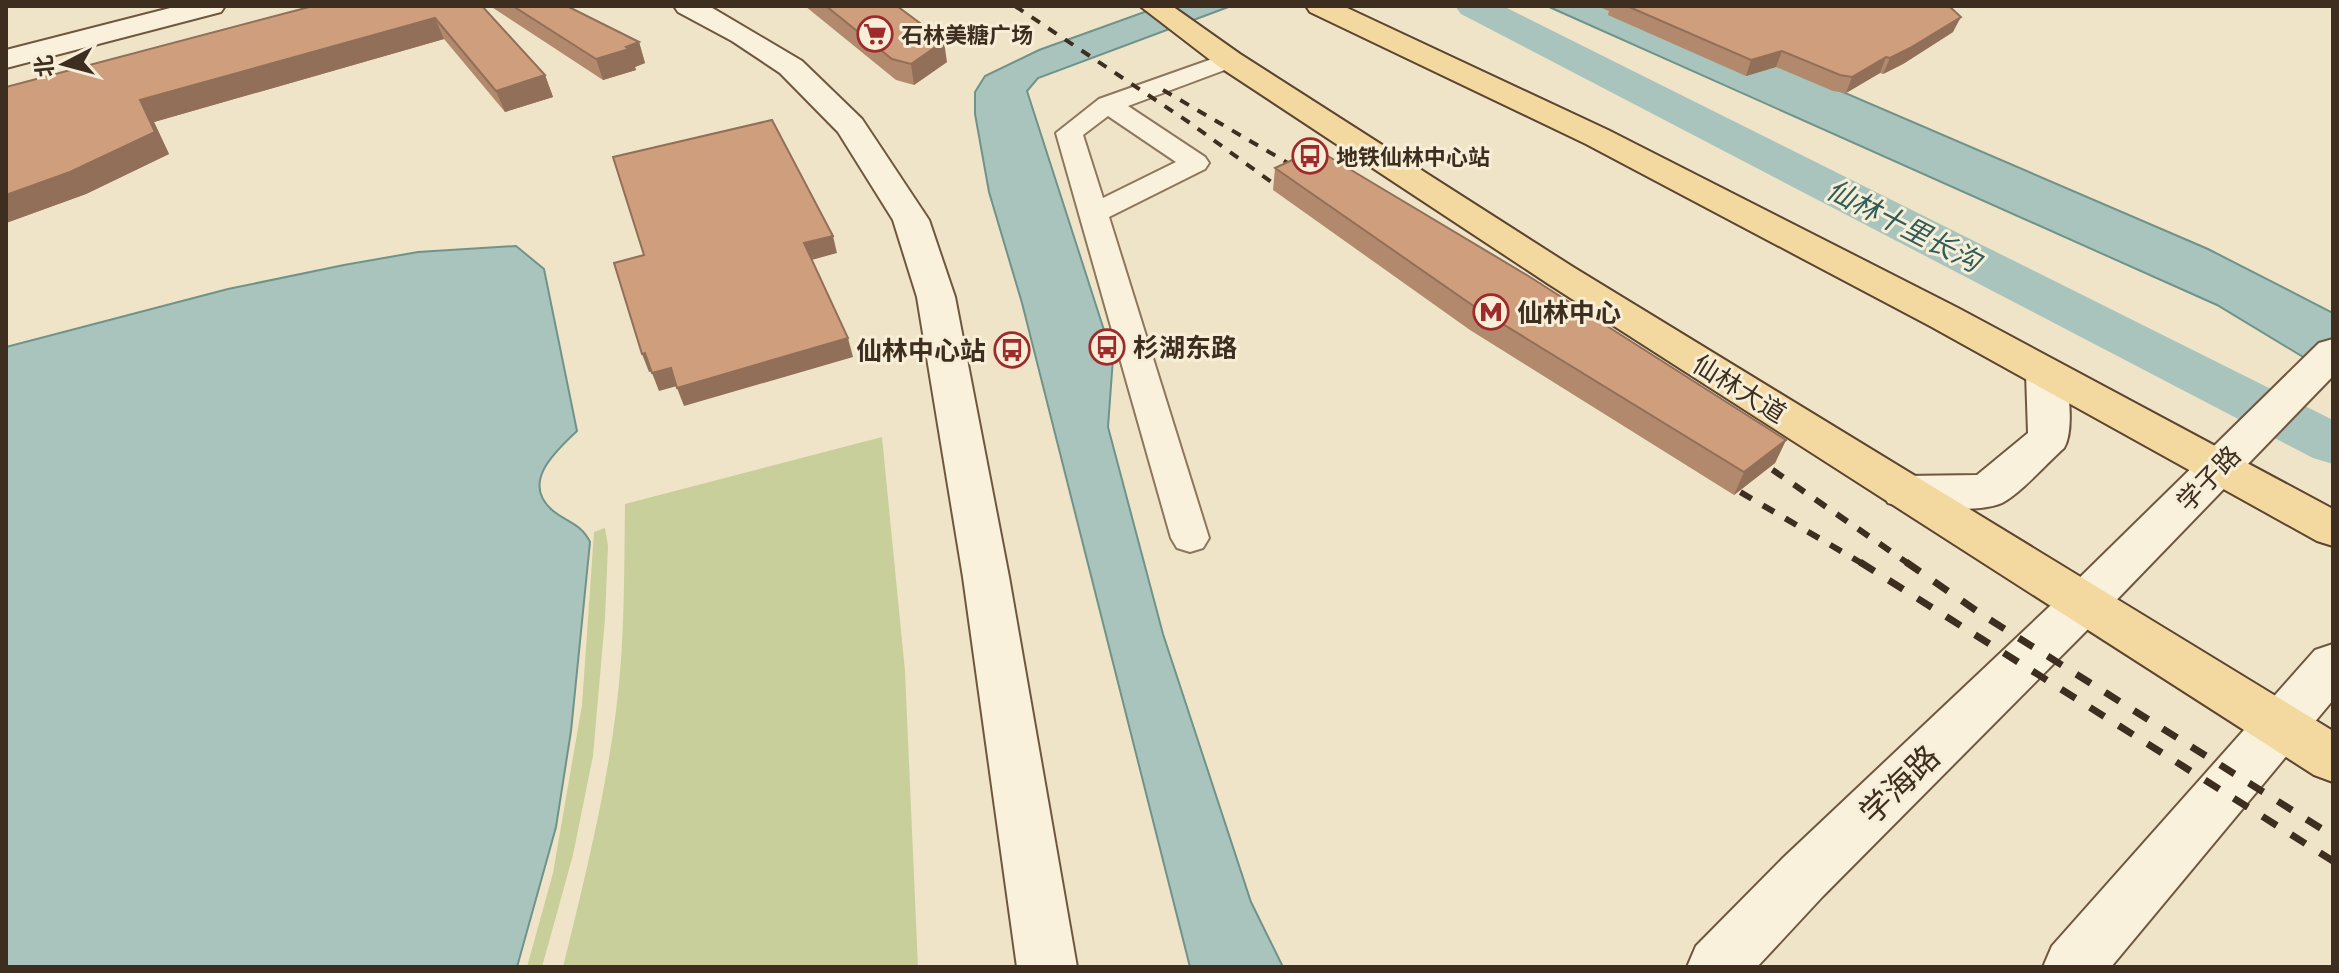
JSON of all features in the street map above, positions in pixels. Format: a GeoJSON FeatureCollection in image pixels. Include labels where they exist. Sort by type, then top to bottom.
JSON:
{"type":"FeatureCollection","features":[{"type":"Feature","properties":{"kind":"main road","name":"仙林大道"},"geometry":{"type":"LineString","coordinates":[[1154,6],[1229,60],[1560,275],[2333,759]]}},
{"type":"Feature","properties":{"kind":"main road"},"geometry":{"type":"LineString","coordinates":[[1320,6],[1597,137],[2046,373],[2333,529]]}},
{"type":"Feature","properties":{"kind":"street"},"geometry":{"type":"LineString","coordinates":[[6,59],[211,6]]}},
{"type":"Feature","properties":{"kind":"street"},"geometry":{"type":"LineString","coordinates":[[688,6],[742,35],[791,67],[851,126],[911,220],[936,297],[986,577],[1047,967]]}},
{"type":"Feature","properties":{"kind":"street"},"geometry":{"type":"LineString","coordinates":[[1190,538],[1069,133],[1108,104],[1229,60]]}},
{"type":"Feature","properties":{"kind":"street"},"geometry":{"type":"LineString","coordinates":[[1093,214],[1195,163],[1108,104]]}},
{"type":"Feature","properties":{"kind":"street","name":"学子路"},"geometry":{"type":"LineString","coordinates":[[2083,604],[2333,352]]}},
{"type":"Feature","properties":{"kind":"street"},"geometry":{"type":"LineString","coordinates":[[1904,492],[1987,491],[2049,438],[2046,373]]}},
{"type":"Feature","properties":{"kind":"street","name":"学海路"},"geometry":{"type":"LineString","coordinates":[[1717,967],[1803,877],[2083,604]]}},
{"type":"Feature","properties":{"kind":"street"},"geometry":{"type":"LineString","coordinates":[[2073,967],[2333,664]]}},
{"type":"Feature","properties":{"kind":"green space"},"geometry":{"type":"Polygon","coordinates":[[[882,437],[905,671],[918,967],[563,967],[600,807],[616,711],[623,633],[625,504],[882,437]]]}},
{"type":"Feature","properties":{"kind":"green space"},"geometry":{"type":"Polygon","coordinates":[[[605,528],[608,546],[605,619],[593,756],[573,855],[542,967],[527,967],[553,873],[582,705],[594,532],[605,528]]]}},
{"type":"Feature","properties":{"kind":"water"},"geometry":{"type":"Polygon","coordinates":[[[1161,6],[1231,6],[1038,78],[1027,91],[1113,358],[1108,427],[1163,634],[1251,902],[1283,967],[1190,967],[1022,303],[989,192],[975,114],[975,92],[985,76],[1039,50],[1161,6]]]}},
{"type":"Feature","properties":{"kind":"water"},"geometry":{"type":"Polygon","coordinates":[[[1547,6],[1643,6],[2208,249],[2333,313],[2333,375],[2217,305],[1547,6]]]}},
{"type":"Feature","properties":{"kind":"water"},"geometry":{"type":"Polygon","coordinates":[[[516,246],[544,269],[577,431],[545,467],[540,489],[552,510],[578,527],[590,542],[571,731],[556,827],[517,967],[6,967],[6,347],[228,289],[344,265],[418,252],[516,246]]]}},
{"type":"Feature","properties":{"kind":"building"},"geometry":{"type":"Polygon","coordinates":[[[313,6],[482,6],[545,75],[496,91],[435,18],[140,100],[155,132],[70,172],[6,195],[6,87],[313,6]]]}},
{"type":"Feature","properties":{"kind":"building"},"geometry":{"type":"Polygon","coordinates":[[[513,6],[567,6],[639,42],[626,47],[629,49],[596,59],[513,6]]]}},
{"type":"Feature","properties":{"kind":"building"},"geometry":{"type":"Polygon","coordinates":[[[826,6],[897,6],[944,41],[911,64],[892,59],[826,6]]]}},
{"type":"Feature","properties":{"kind":"building"},"geometry":{"type":"Polygon","coordinates":[[[1627,6],[1949,6],[1961,17],[1910,48],[1886,57],[1852,77],[1782,51],[1751,60],[1627,6]]]}},
{"type":"Feature","properties":{"kind":"building"},"geometry":{"type":"Polygon","coordinates":[[[772,120],[833,236],[804,243],[848,338],[677,388],[671,368],[652,373],[645,353],[642,354],[614,263],[644,255],[613,157],[772,120]]]}},
{"type":"Feature","properties":{"kind":"building"},"geometry":{"type":"Polygon","coordinates":[[[1316,149],[1530,277],[1786,440],[1744,472],[1475,307],[1275,168],[1316,149]]]}},
{"type":"Feature","properties":{"kind":"waterway","name":"仙林十里长沟"},"geometry":{"type":"LineString","coordinates":[[1474,6],[2333,444]]}},
{"type":"Feature","properties":{"kind":"railway"},"geometry":{"type":"LineString","coordinates":[[1015,6],[1190,123],[1292,197]]}},
{"type":"Feature","properties":{"kind":"railway"},"geometry":{"type":"LineString","coordinates":[[1163,90],[1305,173]]}},
{"type":"Feature","properties":{"kind":"railway"},"geometry":{"type":"LineString","coordinates":[[1751,455],[1909,564]]}},
{"type":"Feature","properties":{"kind":"railway"},"geometry":{"type":"LineString","coordinates":[[1718,479],[1863,564]]}},
{"type":"Feature","properties":{"kind":"railway"},"geometry":{"type":"LineString","coordinates":[[1860,562],[2333,861]]}},
{"type":"Feature","properties":{"kind":"railway"},"geometry":{"type":"LineString","coordinates":[[1906,562],[1984,616],[2333,836]]}},
{"type":"Feature","properties":{"kind":"place","name":"石林美糖广场"},"geometry":{"type":"Point","coordinates":[875,34]}},
{"type":"Feature","properties":{"kind":"place","name":"地铁仙林中心站"},"geometry":{"type":"Point","coordinates":[1310,156]}},
{"type":"Feature","properties":{"kind":"place","name":"仙林中心"},"geometry":{"type":"Point","coordinates":[1491,312]}},
{"type":"Feature","properties":{"kind":"place","name":"杉湖东路"},"geometry":{"type":"Point","coordinates":[1107,347]}},
{"type":"Feature","properties":{"kind":"place","name":"仙林中心站"},"geometry":{"type":"Point","coordinates":[1012,350]}}]}
